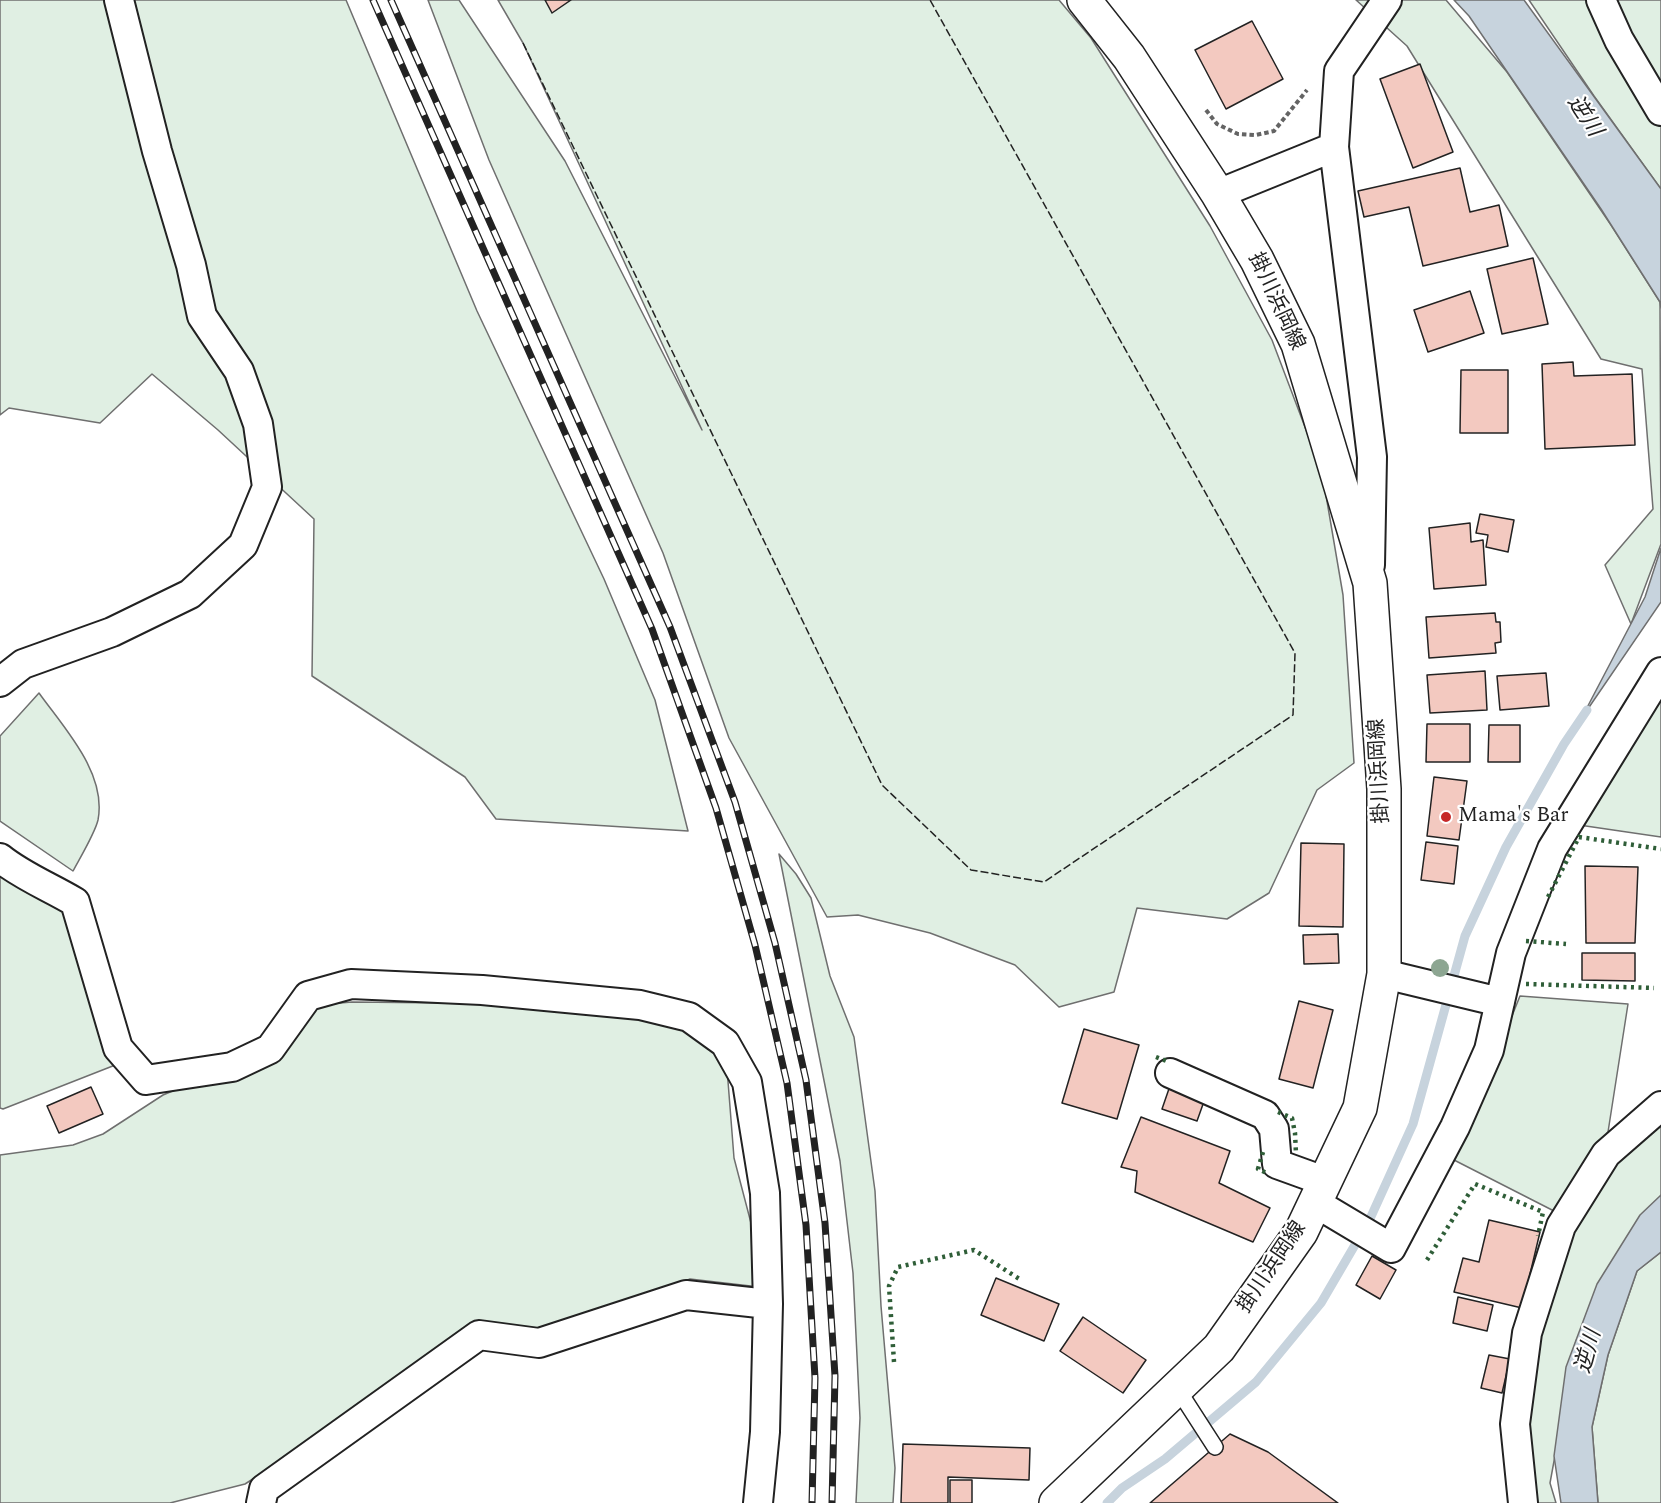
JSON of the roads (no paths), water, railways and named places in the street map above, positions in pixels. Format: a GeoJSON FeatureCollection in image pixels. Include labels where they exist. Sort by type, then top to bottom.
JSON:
{"type":"FeatureCollection","features":[{"type":"Feature","properties":{"kind":"main road","name":"掛川浜岡線"},"geometry":{"type":"LineString","coordinates":[[1056,1503],[1185,1401],[1219,1348],[1301,1232],[1360,1108],[1384,974],[1384,789],[1370,583],[1298,344],[1257,260],[1218,194],[1129,57],[1084,0]]}},
{"type":"Feature","properties":{"kind":"street"},"geometry":{"type":"LineString","coordinates":[[0,682],[22,664],[112,632],[190,594],[243,545],[267,487],[258,424],[239,371],[202,316],[191,265],[163,172],[119,0]]}},
{"type":"Feature","properties":{"kind":"street"},"geometry":{"type":"LineString","coordinates":[[1370,583],[1372,457],[1334,147],[1339,71],[1388,0]]}},
{"type":"Feature","properties":{"kind":"street"},"geometry":{"type":"LineString","coordinates":[[1601,0],[1619,40],[1661,111]]}},
{"type":"Feature","properties":{"kind":"street"},"geometry":{"type":"LineString","coordinates":[[1218,194],[1334,147]]}},
{"type":"Feature","properties":{"kind":"street"},"geometry":{"type":"LineString","coordinates":[[1170,1073],[1265,1115],[1274,1129],[1277,1164],[1319,1192],[1344,1221],[1391,1248],[1455,1127],[1489,1050],[1489,999],[1511,953],[1552,849],[1661,672]]}},
{"type":"Feature","properties":{"kind":"street"},"geometry":{"type":"LineString","coordinates":[[0,858],[14,869],[75,902],[118,1048],[146,1080],[232,1067],[270,1049],[308,996],[351,984],[482,990],[640,1005],[689,1017],[725,1043],[747,1082],[765,1193],[768,1304],[765,1432],[758,1503]]}},
{"type":"Feature","properties":{"kind":"street"},"geometry":{"type":"LineString","coordinates":[[1384,974],[1489,999]]}},
{"type":"Feature","properties":{"kind":"street"},"geometry":{"type":"LineString","coordinates":[[1523,1503],[1515,1424],[1527,1333],[1561,1226],[1606,1154],[1661,1106]]}},
{"type":"Feature","properties":{"kind":"street"},"geometry":{"type":"LineString","coordinates":[[261,1503],[264,1489],[479,1335],[539,1343],[686,1295],[768,1304]]}},
{"type":"Feature","properties":{"kind":"lane"},"geometry":{"type":"LineString","coordinates":[[1185,1401],[1214,1445]]}},
{"type":"Feature","properties":{"kind":"water","name":"逆川"},"geometry":{"type":"Polygon","coordinates":[[[1454,0],[1524,0],[1661,189],[1661,308],[1660,302],[1601,209],[1469,16],[1454,0]]]}},
{"type":"Feature","properties":{"kind":"water"},"geometry":{"type":"Polygon","coordinates":[[[1661,548],[1661,602],[1581,719],[1645,597],[1661,548]]]}},
{"type":"Feature","properties":{"kind":"water","name":"逆川"},"geometry":{"type":"Polygon","coordinates":[[[1661,1195],[1661,1252],[1637,1271],[1608,1355],[1592,1427],[1598,1503],[1561,1503],[1554,1456],[1566,1367],[1597,1284],[1640,1215],[1661,1195]]]}},
{"type":"Feature","properties":{"kind":"waterway"},"geometry":{"type":"LineString","coordinates":[[1107,1503],[1122,1488],[1165,1459],[1256,1382],[1321,1303],[1369,1221],[1413,1124],[1465,936],[1506,847],[1564,744],[1587,710]]}},
{"type":"Feature","properties":{"kind":"railway"},"geometry":{"type":"LineString","coordinates":[[373,0],[652,629],[716,808],[755,945],[787,1083],[806,1225],[815,1378],[812,1503]]}},
{"type":"Feature","properties":{"kind":"railway"},"geometry":{"type":"LineString","coordinates":[[391,0],[670,627],[735,802],[775,943],[806,1080],[825,1223],[835,1376],[832,1503]]}},
{"type":"Feature","properties":{"kind":"place","name":"Mama's Bar"},"geometry":{"type":"Point","coordinates":[1446,817]}}]}
